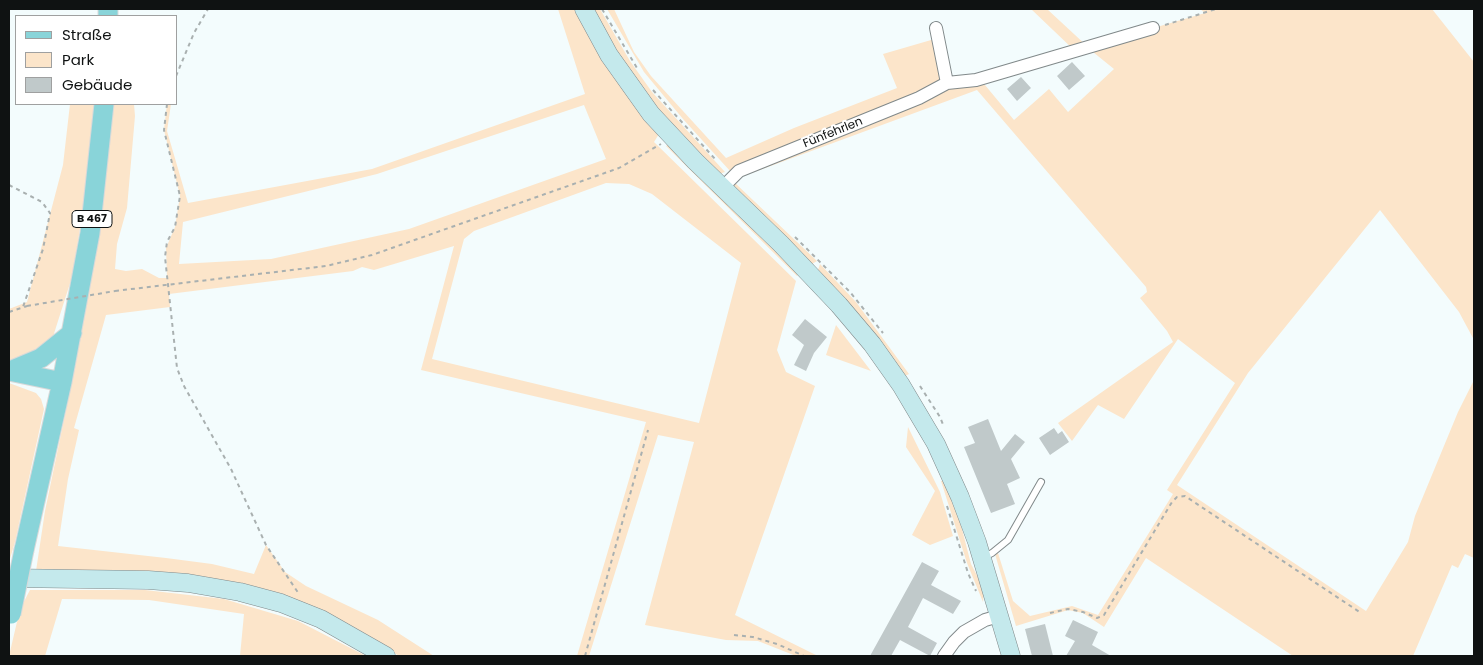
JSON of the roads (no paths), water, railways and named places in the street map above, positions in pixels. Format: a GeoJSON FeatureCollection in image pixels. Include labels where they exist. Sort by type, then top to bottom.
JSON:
{"type":"FeatureCollection","features":[{"type":"Feature","properties":{"kind":"main road"},"geometry":{"type":"LineString","coordinates":[[584,9],[596,34],[632,89],[671,136],[833,298],[872,344],[898,380],[923,421],[950,473],[982,558],[1011,656]]}},
{"type":"Feature","properties":{"kind":"main road","name":"B 467"},"geometry":{"type":"LineString","coordinates":[[10,618],[72,333],[90,233],[104,105]]}},
{"type":"Feature","properties":{"kind":"main road"},"geometry":{"type":"LineString","coordinates":[[9,371],[41,358],[72,333]]}},
{"type":"Feature","properties":{"kind":"main road"},"geometry":{"type":"LineString","coordinates":[[9,371],[62,382]]}},
{"type":"Feature","properties":{"kind":"main road"},"geometry":{"type":"LineString","coordinates":[[9,578],[113,579],[188,583],[240,592],[300,611],[338,627],[386,656]]}},
{"type":"Feature","properties":{"kind":"street"},"geometry":{"type":"LineString","coordinates":[[936,28],[947,83]]}},
{"type":"Feature","properties":{"kind":"street","name":"Fünfehrlen"},"geometry":{"type":"LineString","coordinates":[[722,188],[739,171],[919,98],[947,83],[976,80],[1153,28]]}},
{"type":"Feature","properties":{"kind":"street"},"geometry":{"type":"LineString","coordinates":[[944,656],[964,632],[985,620],[999,616]]}},
{"type":"Feature","properties":{"kind":"lane"},"geometry":{"type":"LineString","coordinates":[[982,558],[992,553],[1008,540],[1041,482]]}}]}
